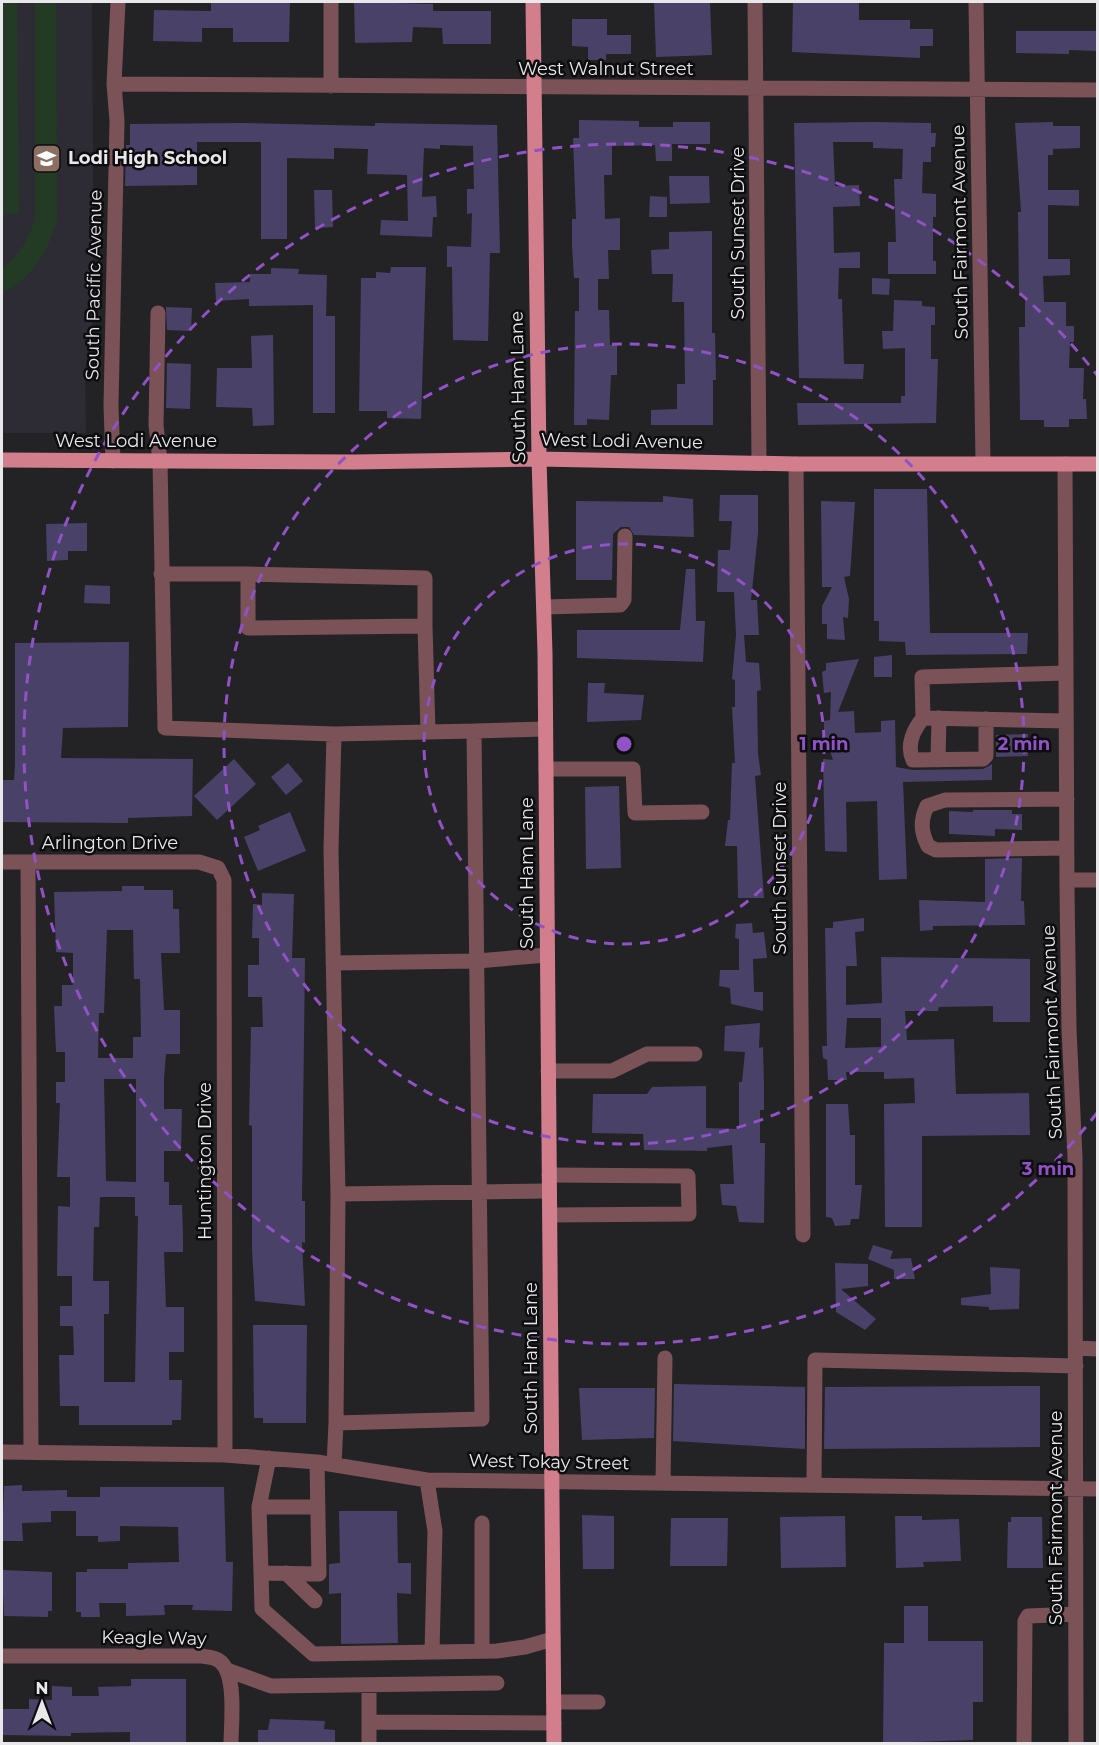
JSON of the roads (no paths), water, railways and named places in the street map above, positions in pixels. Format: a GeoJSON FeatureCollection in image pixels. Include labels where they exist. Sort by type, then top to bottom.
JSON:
{"type":"FeatureCollection","features":[{"type":"Feature","properties":{"kind":"main road","name":"South Ham Lane"},"geometry":{"type":"LineString","coordinates":[[533,2],[532,88],[546,769],[554,1743]]}},
{"type":"Feature","properties":{"kind":"main road","name":"West Lodi Avenue"},"geometry":{"type":"LineString","coordinates":[[2,460],[539,459],[759,464],[1098,464]]}},
{"type":"Feature","properties":{"kind":"street","name":"South Pacific Avenue"},"geometry":{"type":"LineString","coordinates":[[112,461],[111,406],[117,121],[114,84],[118,2]]}},
{"type":"Feature","properties":{"kind":"street"},"geometry":{"type":"LineString","coordinates":[[331,2],[331,86]]}},
{"type":"Feature","properties":{"kind":"street","name":"South Sunset Drive"},"geometry":{"type":"LineString","coordinates":[[755,2],[759,464]]}},
{"type":"Feature","properties":{"kind":"street","name":"South Fairmont Avenue"},"geometry":{"type":"LineString","coordinates":[[976,2],[983,463]]}},
{"type":"Feature","properties":{"kind":"street","name":"West Walnut Street"},"geometry":{"type":"LineString","coordinates":[[114,84],[1098,90]]}},
{"type":"Feature","properties":{"kind":"street"},"geometry":{"type":"LineString","coordinates":[[158,313],[156,425],[160,461],[165,728],[334,734],[545,729]]}},
{"type":"Feature","properties":{"kind":"street","name":"South Sunset Drive"},"geometry":{"type":"LineString","coordinates":[[796,464],[803,1235]]}},
{"type":"Feature","properties":{"kind":"street","name":"South Fairmont Avenue"},"geometry":{"type":"LineString","coordinates":[[1065,464],[1069,1029],[1075,1156],[1076,1743]]}},
{"type":"Feature","properties":{"kind":"street"},"geometry":{"type":"LineString","coordinates":[[544,607],[620,605],[624,600],[625,536]]}},
{"type":"Feature","properties":{"kind":"street"},"geometry":{"type":"LineString","coordinates":[[161,574],[425,578],[428,732]]}},
{"type":"Feature","properties":{"kind":"street"},"geometry":{"type":"LineString","coordinates":[[248,574],[248,628],[425,626]]}},
{"type":"Feature","properties":{"kind":"street"},"geometry":{"type":"LineString","coordinates":[[986,719],[986,756],[983,759],[914,760],[911,754],[914,730],[923,717],[922,677],[1066,673]]}},
{"type":"Feature","properties":{"kind":"street"},"geometry":{"type":"LineString","coordinates":[[923,717],[1066,721]]}},
{"type":"Feature","properties":{"kind":"street"},"geometry":{"type":"LineString","coordinates":[[938,760],[939,718]]}},
{"type":"Feature","properties":{"kind":"street"},"geometry":{"type":"LineString","coordinates":[[336,1423],[482,1419],[474,731]]}},
{"type":"Feature","properties":{"kind":"street"},"geometry":{"type":"LineString","coordinates":[[334,734],[333,963],[338,1194],[334,1465]]}},
{"type":"Feature","properties":{"kind":"street"},"geometry":{"type":"LineString","coordinates":[[546,769],[633,769],[635,813],[702,812]]}},
{"type":"Feature","properties":{"kind":"street"},"geometry":{"type":"LineString","coordinates":[[1067,799],[945,800],[927,806],[922,816],[922,833],[928,846],[936,850],[1067,848]]}},
{"type":"Feature","properties":{"kind":"street","name":"Arlington Drive"},"geometry":{"type":"LineString","coordinates":[[2,862],[199,862],[218,868]]}},
{"type":"Feature","properties":{"kind":"street"},"geometry":{"type":"LineString","coordinates":[[28,862],[31,1452]]}},
{"type":"Feature","properties":{"kind":"street","name":"Huntington Drive"},"geometry":{"type":"LineString","coordinates":[[218,868],[224,880],[225,1455]]}},
{"type":"Feature","properties":{"kind":"street"},"geometry":{"type":"LineString","coordinates":[[1067,880],[1098,880]]}},
{"type":"Feature","properties":{"kind":"street"},"geometry":{"type":"LineString","coordinates":[[333,963],[477,961],[547,955]]}},
{"type":"Feature","properties":{"kind":"street"},"geometry":{"type":"LineString","coordinates":[[548,1071],[612,1071],[647,1054],[695,1054]]}},
{"type":"Feature","properties":{"kind":"street"},"geometry":{"type":"LineString","coordinates":[[549,1175],[688,1176],[689,1214],[550,1215]]}},
{"type":"Feature","properties":{"kind":"street"},"geometry":{"type":"LineString","coordinates":[[338,1194],[549,1191]]}},
{"type":"Feature","properties":{"kind":"street"},"geometry":{"type":"LineString","coordinates":[[1076,1348],[1098,1349]]}},
{"type":"Feature","properties":{"kind":"street"},"geometry":{"type":"LineString","coordinates":[[663,1483],[665,1358]]}},
{"type":"Feature","properties":{"kind":"street"},"geometry":{"type":"LineString","coordinates":[[814,1485],[815,1360],[1076,1366]]}},
{"type":"Feature","properties":{"kind":"street","name":"West Tokay Street"},"geometry":{"type":"LineString","coordinates":[[2,1452],[225,1455],[317,1462],[427,1480],[1098,1489]]}},
{"type":"Feature","properties":{"kind":"street"},"geometry":{"type":"LineString","coordinates":[[269,1458],[259,1507],[262,1610],[313,1654],[489,1651],[525,1647],[553,1639]]}},
{"type":"Feature","properties":{"kind":"street"},"geometry":{"type":"LineString","coordinates":[[261,1573],[319,1574],[317,1462]]}},
{"type":"Feature","properties":{"kind":"street"},"geometry":{"type":"LineString","coordinates":[[427,1480],[435,1531],[432,1652]]}},
{"type":"Feature","properties":{"kind":"street"},"geometry":{"type":"LineString","coordinates":[[259,1507],[318,1507]]}},
{"type":"Feature","properties":{"kind":"street"},"geometry":{"type":"LineString","coordinates":[[482,1523],[489,1651]]}},
{"type":"Feature","properties":{"kind":"street"},"geometry":{"type":"LineString","coordinates":[[286,1573],[315,1601]]}},
{"type":"Feature","properties":{"kind":"street"},"geometry":{"type":"LineString","coordinates":[[1024,1743],[1025,1621],[1028,1616],[1076,1614]]}},
{"type":"Feature","properties":{"kind":"street","name":"Keagle Way"},"geometry":{"type":"LineString","coordinates":[[2,1656],[202,1656],[217,1659],[227,1670],[271,1686],[497,1683]]}},
{"type":"Feature","properties":{"kind":"street"},"geometry":{"type":"LineString","coordinates":[[227,1670],[231,1687],[231,1743]]}},
{"type":"Feature","properties":{"kind":"street"},"geometry":{"type":"LineString","coordinates":[[369,1685],[369,1743]]}},
{"type":"Feature","properties":{"kind":"street"},"geometry":{"type":"LineString","coordinates":[[554,1702],[598,1702]]}},
{"type":"Feature","properties":{"kind":"street"},"geometry":{"type":"LineString","coordinates":[[369,1722],[554,1723]]}},
{"type":"Feature","properties":{"kind":"place","name":"Lodi High School"},"geometry":{"type":"Point","coordinates":[47,158]}}]}
